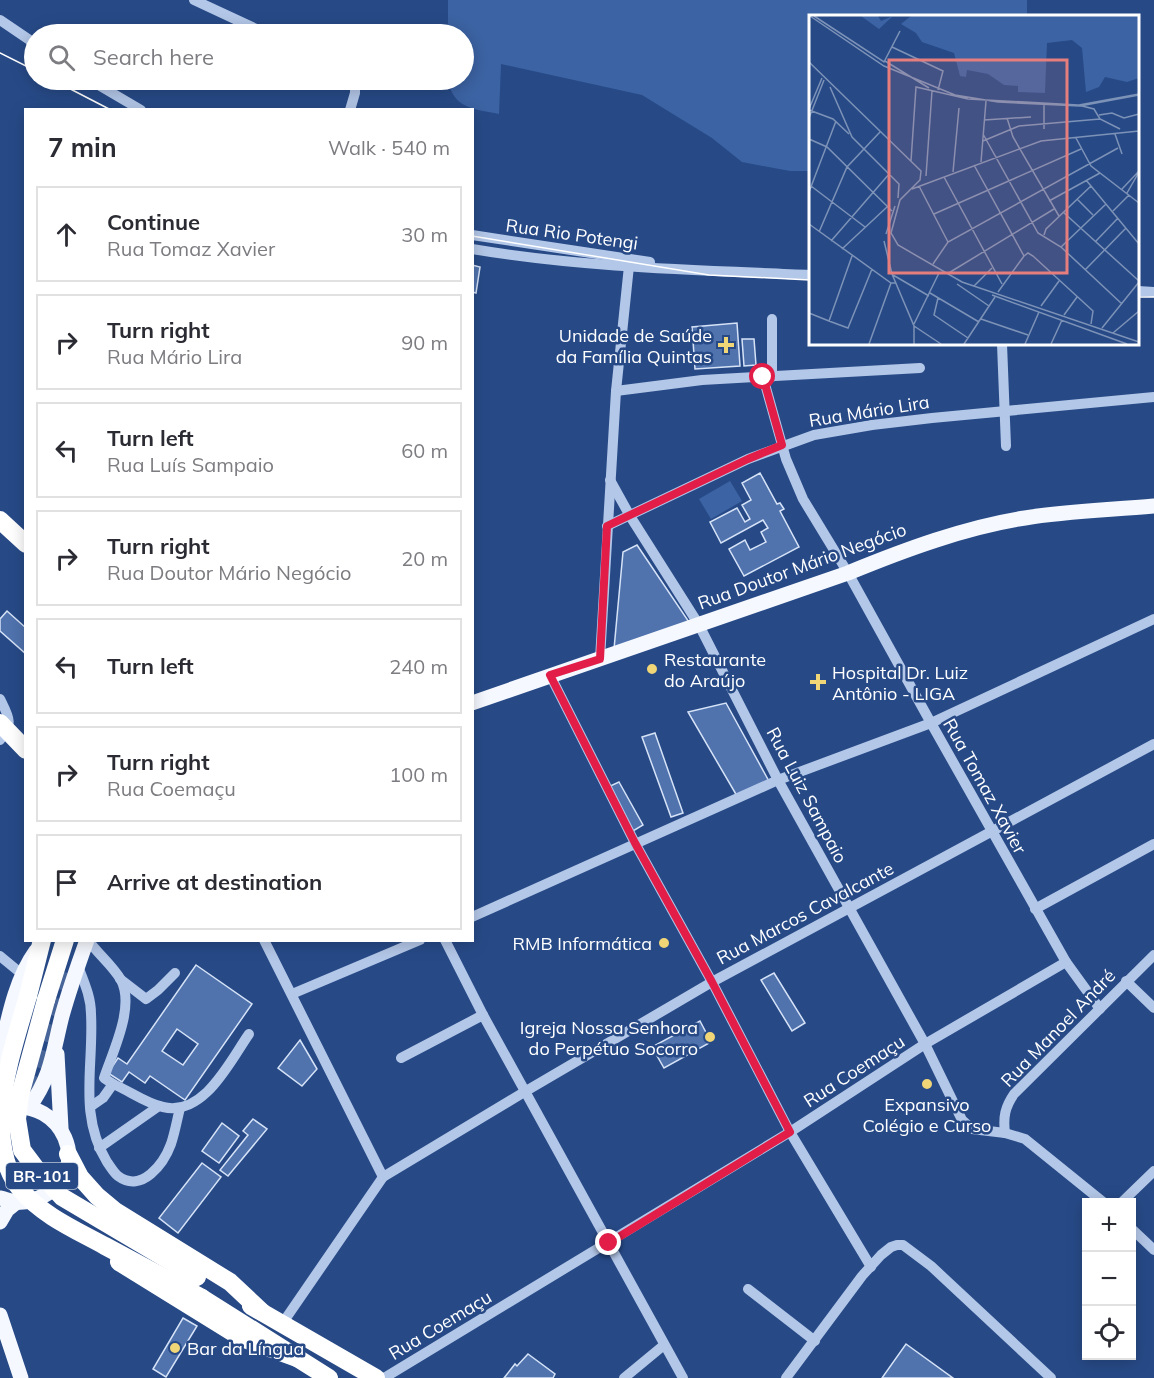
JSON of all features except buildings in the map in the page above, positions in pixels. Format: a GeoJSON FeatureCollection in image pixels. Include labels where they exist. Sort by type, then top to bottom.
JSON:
{"type":"FeatureCollection","features":[{"type":"Feature","properties":{"kind":"highway"},"geometry":{"type":"LineString","coordinates":[[0,520],[24,542]]}},
{"type":"Feature","properties":{"kind":"highway"},"geometry":{"type":"LineString","coordinates":[[3,731],[24,748]]}},
{"type":"Feature","properties":{"kind":"highway","name":"BR-101"},"geometry":{"type":"LineString","coordinates":[[42,942],[37,998],[17,1119],[22,1150],[37,1170],[62,1197],[197,1277],[376,1378]]}},
{"type":"Feature","properties":{"kind":"highway","name":"BR-101"},"geometry":{"type":"LineString","coordinates":[[64,942],[9,1064],[0,1114],[1,1142],[8,1167],[20,1190],[40,1209],[65,1225],[202,1298],[328,1378]]}},
{"type":"Feature","properties":{"kind":"highway"},"geometry":{"type":"LineString","coordinates":[[72,966],[74,942]]}},
{"type":"Feature","properties":{"kind":"highway"},"geometry":{"type":"LineString","coordinates":[[68,1154],[80,1177],[115,1211],[230,1282],[262,1312]]}},
{"type":"Feature","properties":{"kind":"highway"},"geometry":{"type":"LineString","coordinates":[[20,1202],[54,1226],[122,1264],[242,1338],[297,1358]]}},
{"type":"Feature","properties":{"kind":"main road","name":"Rua Doutor Mário Negócio"},"geometry":{"type":"LineString","coordinates":[[474,702],[848,573],[898,552],[1025,518],[1154,506]]}},
{"type":"Feature","properties":{"kind":"main road"},"geometry":{"type":"LineString","coordinates":[[0,1054],[9,1016],[23,975],[28,962],[42,942]]}},
{"type":"Feature","properties":{"kind":"main road"},"geometry":{"type":"LineString","coordinates":[[29,1107],[51,1068],[72,966],[87,942]]}},
{"type":"Feature","properties":{"kind":"main road"},"geometry":{"type":"LineString","coordinates":[[0,1222],[7,1210],[20,1202],[43,1196],[60,1182],[66,1168],[68,1154],[61,1128],[56,1045]]}},
{"type":"Feature","properties":{"kind":"main road"},"geometry":{"type":"LineString","coordinates":[[0,1110],[16,1106],[29,1107],[52,1118],[61,1128]]}},
{"type":"Feature","properties":{"kind":"main road"},"geometry":{"type":"LineString","coordinates":[[0,1198],[20,1202]]}},
{"type":"Feature","properties":{"kind":"main road"},"geometry":{"type":"LineString","coordinates":[[0,1315],[21,1378]]}},
{"type":"Feature","properties":{"kind":"street"},"geometry":{"type":"LineString","coordinates":[[194,0],[246,24]]}},
{"type":"Feature","properties":{"kind":"street"},"geometry":{"type":"LineString","coordinates":[[0,20],[24,36]]}},
{"type":"Feature","properties":{"kind":"street"},"geometry":{"type":"LineString","coordinates":[[107,90],[138,108]]}},
{"type":"Feature","properties":{"kind":"street"},"geometry":{"type":"LineString","coordinates":[[351,108],[355,90]]}},
{"type":"Feature","properties":{"kind":"street","name":"Rua Rio Potengi"},"geometry":{"type":"LineString","coordinates":[[474,235],[648,261],[667,268]]}},
{"type":"Feature","properties":{"kind":"street","name":"Rua Rio Potengi"},"geometry":{"type":"LineString","coordinates":[[474,249],[510,255],[630,266],[809,275]]}},
{"type":"Feature","properties":{"kind":"street"},"geometry":{"type":"LineString","coordinates":[[600,659],[616,391],[630,266]]}},
{"type":"Feature","properties":{"kind":"street"},"geometry":{"type":"LineString","coordinates":[[1139,291],[1154,292]]}},
{"type":"Feature","properties":{"kind":"street","name":"Rua Tomaz Xavier"},"geometry":{"type":"LineString","coordinates":[[772,319],[768,377],[782,445],[803,499],[848,573],[1035,909],[1066,962],[1100,1009]]}},
{"type":"Feature","properties":{"kind":"street"},"geometry":{"type":"LineString","coordinates":[[1002,345],[1006,446]]}},
{"type":"Feature","properties":{"kind":"street"},"geometry":{"type":"LineString","coordinates":[[616,391],[702,380],[920,368]]}},
{"type":"Feature","properties":{"kind":"street","name":"Rua Mário Lira"},"geometry":{"type":"LineString","coordinates":[[607,526],[748,459],[814,435],[843,429],[1003,410],[1154,397]]}},
{"type":"Feature","properties":{"kind":"street","name":"Rua Luiz Sampaio"},"geometry":{"type":"LineString","coordinates":[[610,480],[699,625],[778,780],[925,1044],[962,1120],[972,1130],[1005,1133],[1025,1139],[1096,1198]]}},
{"type":"Feature","properties":{"kind":"street"},"geometry":{"type":"LineString","coordinates":[[474,916],[778,780],[931,723],[1154,619]]}},
{"type":"Feature","properties":{"kind":"street"},"geometry":{"type":"LineString","coordinates":[[550,675],[635,843],[712,982],[790,1132],[871,1267]]}},
{"type":"Feature","properties":{"kind":"street"},"geometry":{"type":"LineString","coordinates":[[0,699],[10,724],[3,731]]}},
{"type":"Feature","properties":{"kind":"street","name":"Rua Marcos Cavalcante"},"geometry":{"type":"LineString","coordinates":[[282,1324],[383,1177],[712,982],[1154,744]]}},
{"type":"Feature","properties":{"kind":"street"},"geometry":{"type":"LineString","coordinates":[[1035,909],[1154,844]]}},
{"type":"Feature","properties":{"kind":"street"},"geometry":{"type":"LineString","coordinates":[[90,942],[120,978],[146,999],[175,973]]}},
{"type":"Feature","properties":{"kind":"street"},"geometry":{"type":"LineString","coordinates":[[265,942],[383,1177]]}},
{"type":"Feature","properties":{"kind":"street"},"geometry":{"type":"LineString","coordinates":[[292,994],[415,942]]}},
{"type":"Feature","properties":{"kind":"street"},"geometry":{"type":"LineString","coordinates":[[446,942],[483,1015],[683,1378]]}},
{"type":"Feature","properties":{"kind":"street","name":"Rua Manoel André"},"geometry":{"type":"LineString","coordinates":[[1005,1133],[1003,1118],[1007,1104],[1014,1094],[1125,981],[1154,955]]}},
{"type":"Feature","properties":{"kind":"street"},"geometry":{"type":"LineString","coordinates":[[0,956],[23,975]]}},
{"type":"Feature","properties":{"kind":"street","name":"Rua Coemaçu"},"geometry":{"type":"LineString","coordinates":[[384,1378],[790,1132],[925,1044],[1066,962]]}},
{"type":"Feature","properties":{"kind":"street"},"geometry":{"type":"LineString","coordinates":[[72,966],[88,991],[92,1013],[88,1086],[90,1107],[99,1148],[117,1176],[128,1181],[140,1182],[153,1173],[171,1144],[180,1108]]}},
{"type":"Feature","properties":{"kind":"street"},"geometry":{"type":"LineString","coordinates":[[120,978],[126,1002],[125,1015],[104,1078],[159,1106],[180,1108],[199,1100],[213,1087],[249,1034]]}},
{"type":"Feature","properties":{"kind":"street"},"geometry":{"type":"LineString","coordinates":[[1125,981],[1154,1008]]}},
{"type":"Feature","properties":{"kind":"street"},"geometry":{"type":"LineString","coordinates":[[401,1058],[483,1015]]}},
{"type":"Feature","properties":{"kind":"street"},"geometry":{"type":"LineString","coordinates":[[90,1107],[103,1098],[113,1084]]}},
{"type":"Feature","properties":{"kind":"street"},"geometry":{"type":"LineString","coordinates":[[99,1148],[159,1106]]}},
{"type":"Feature","properties":{"kind":"street"},"geometry":{"type":"LineString","coordinates":[[1127,1198],[1154,1171]]}},
{"type":"Feature","properties":{"kind":"street"},"geometry":{"type":"LineString","coordinates":[[1136,1234],[1154,1250]]}},
{"type":"Feature","properties":{"kind":"street"},"geometry":{"type":"LineString","coordinates":[[786,1378],[871,1267],[891,1247],[903,1245],[931,1266],[1050,1378]]}},
{"type":"Feature","properties":{"kind":"street"},"geometry":{"type":"LineString","coordinates":[[748,1289],[816,1341]]}},
{"type":"Feature","properties":{"kind":"street"},"geometry":{"type":"LineString","coordinates":[[624,1378],[664,1345]]}},
{"type":"Feature","properties":{"kind":"shaded area"},"geometry":{"type":"Polygon","coordinates":[[[448,0],[1027,0],[1027,15],[809,15],[809,171],[790,171],[742,162],[712,138],[642,95],[501,64],[499,114],[466,106],[455,97],[451,90],[474,90],[474,24],[448,24],[448,0]]]}},
{"type":"Feature","properties":{"kind":"shaded area"},"geometry":{"type":"Polygon","coordinates":[[[730,481],[742,501],[711,519],[699,499],[730,481]]]}},
{"type":"Feature","properties":{"kind":"tunnel"},"geometry":{"type":"LineString","coordinates":[[29,1093],[67,966]]}},
{"type":"Feature","properties":{"kind":"tram line"},"geometry":{"type":"LineString","coordinates":[[0,53],[24,65]]}},
{"type":"Feature","properties":{"kind":"tram line"},"geometry":{"type":"LineString","coordinates":[[72,90],[107,108]]}},
{"type":"Feature","properties":{"kind":"tram line"},"geometry":{"type":"LineString","coordinates":[[474,236],[709,275],[809,280]]}},
{"type":"Feature","properties":{"kind":"tram line"},"geometry":{"type":"LineString","coordinates":[[1139,297],[1154,297]]}},
{"type":"Feature","properties":{"kind":"place","name":"Unidade de Saúde da Família Quintas"},"geometry":{"type":"Point","coordinates":[726,345]}},
{"type":"Feature","properties":{"kind":"place","name":"Restaurante do Araújo"},"geometry":{"type":"Point","coordinates":[652,669]}},
{"type":"Feature","properties":{"kind":"place","name":"Hospital Dr. Luiz Antônio - LIGA"},"geometry":{"type":"Point","coordinates":[818,682]}},
{"type":"Feature","properties":{"kind":"place","name":"RMB Informática"},"geometry":{"type":"Point","coordinates":[664,943]}},
{"type":"Feature","properties":{"kind":"place","name":"Igreja Nossa Senhora do Perpétuo Socorro"},"geometry":{"type":"Point","coordinates":[710,1037]}},
{"type":"Feature","properties":{"kind":"place","name":"Expansivo Colégio e Curso"},"geometry":{"type":"Point","coordinates":[927,1084]}},
{"type":"Feature","properties":{"kind":"place","name":"Bar da Língua"},"geometry":{"type":"Point","coordinates":[175,1348]}},
{"type":"Feature","properties":{"kind":"route"},"geometry":{"type":"LineString","coordinates":[[609,1243],[790,1132],[712,982],[635,843],[550,675],[600,659],[607,526],[782,445],[763,377]]}}]}
